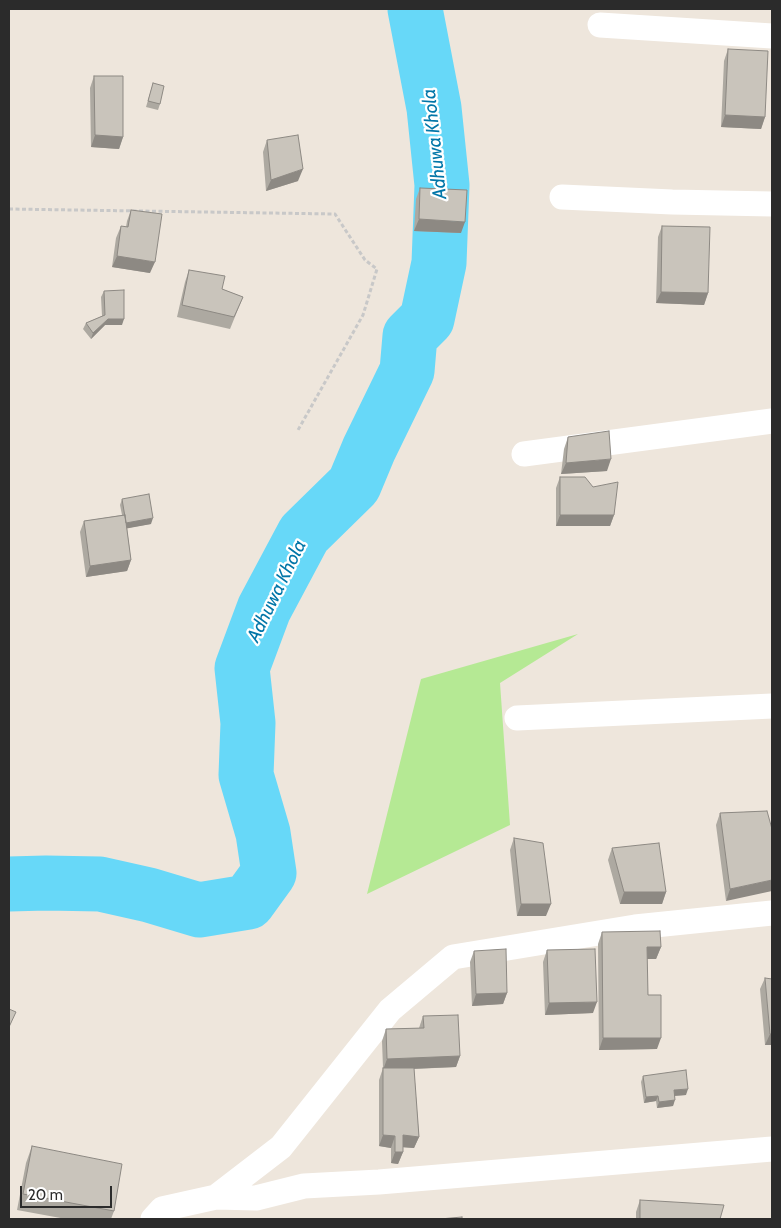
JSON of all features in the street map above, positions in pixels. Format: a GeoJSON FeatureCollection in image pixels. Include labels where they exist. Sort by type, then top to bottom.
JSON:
{"type":"FeatureCollection","features":[{"type":"Feature","properties":{"kind":"street"},"geometry":{"type":"LineString","coordinates":[[600,25],[772,36]]}},
{"type":"Feature","properties":{"kind":"street"},"geometry":{"type":"LineString","coordinates":[[562,197],[772,204]]}},
{"type":"Feature","properties":{"kind":"street"},"geometry":{"type":"LineString","coordinates":[[524,454],[772,421]]}},
{"type":"Feature","properties":{"kind":"street"},"geometry":{"type":"LineString","coordinates":[[517,718],[772,706]]}},
{"type":"Feature","properties":{"kind":"street"},"geometry":{"type":"LineString","coordinates":[[216,1197],[282,1147],[390,1010],[453,957],[635,927],[772,913]]}},
{"type":"Feature","properties":{"kind":"street"},"geometry":{"type":"LineString","coordinates":[[153,1219],[162,1209],[216,1197],[256,1198],[304,1186],[379,1182],[772,1149]]}},
{"type":"Feature","properties":{"kind":"path"},"geometry":{"type":"LineString","coordinates":[[9,209],[335,214],[365,260],[377,268],[363,315],[298,430]]}},
{"type":"Feature","properties":{"kind":"green space"},"geometry":{"type":"Polygon","coordinates":[[[578,634],[500,683],[510,825],[367,894],[421,679],[578,634]]]}},
{"type":"Feature","properties":{"kind":"building"},"geometry":{"type":"Polygon","coordinates":[[[728,49],[768,51],[765,117],[725,115],[728,49]]]}},
{"type":"Feature","properties":{"kind":"building"},"geometry":{"type":"Polygon","coordinates":[[[94,76],[123,76],[123,137],[95,135],[94,76]]]}},
{"type":"Feature","properties":{"kind":"building"},"geometry":{"type":"Polygon","coordinates":[[[153,83],[164,86],[160,104],[148,101],[153,83]]]}},
{"type":"Feature","properties":{"kind":"building"},"geometry":{"type":"Polygon","coordinates":[[[298,135],[303,169],[271,180],[267,140],[298,135]]]}},
{"type":"Feature","properties":{"kind":"building"},"geometry":{"type":"Polygon","coordinates":[[[420,188],[467,190],[465,222],[419,219],[420,188]]]}},
{"type":"Feature","properties":{"kind":"building"},"geometry":{"type":"Polygon","coordinates":[[[131,210],[162,214],[155,262],[117,256],[121,226],[128,227],[131,210]]]}},
{"type":"Feature","properties":{"kind":"building"},"geometry":{"type":"Polygon","coordinates":[[[662,226],[710,227],[708,293],[661,292],[662,226]]]}},
{"type":"Feature","properties":{"kind":"building"},"geometry":{"type":"Polygon","coordinates":[[[189,270],[225,276],[222,289],[243,297],[234,317],[182,305],[189,270]]]}},
{"type":"Feature","properties":{"kind":"building"},"geometry":{"type":"Polygon","coordinates":[[[124,290],[124,319],[108,319],[93,333],[86,323],[105,315],[104,291],[124,290]]]}},
{"type":"Feature","properties":{"kind":"building"},"geometry":{"type":"Polygon","coordinates":[[[609,431],[611,459],[566,463],[568,437],[609,431]]]}},
{"type":"Feature","properties":{"kind":"building"},"geometry":{"type":"Polygon","coordinates":[[[560,477],[585,477],[593,487],[618,482],[614,515],[560,515],[560,477]]]}},
{"type":"Feature","properties":{"kind":"building"},"geometry":{"type":"Polygon","coordinates":[[[149,494],[153,518],[126,523],[122,499],[149,494]]]}},
{"type":"Feature","properties":{"kind":"building"},"geometry":{"type":"Polygon","coordinates":[[[125,515],[131,560],[90,566],[84,521],[125,515]]]}},
{"type":"Feature","properties":{"kind":"building"},"geometry":{"type":"Polygon","coordinates":[[[767,811],[772,829],[772,880],[730,889],[720,813],[767,811]]]}},
{"type":"Feature","properties":{"kind":"building"},"geometry":{"type":"Polygon","coordinates":[[[514,838],[543,843],[551,904],[521,904],[514,838]]]}},
{"type":"Feature","properties":{"kind":"building"},"geometry":{"type":"Polygon","coordinates":[[[659,843],[666,892],[624,892],[612,848],[659,843]]]}},
{"type":"Feature","properties":{"kind":"building"},"geometry":{"type":"Polygon","coordinates":[[[660,931],[661,947],[647,947],[648,995],[661,995],[661,1038],[603,1038],[602,932],[660,931]]]}},
{"type":"Feature","properties":{"kind":"building"},"geometry":{"type":"Polygon","coordinates":[[[506,949],[507,993],[476,994],[474,951],[506,949]]]}},
{"type":"Feature","properties":{"kind":"building"},"geometry":{"type":"Polygon","coordinates":[[[595,949],[597,1002],[549,1003],[547,950],[595,949]]]}},
{"type":"Feature","properties":{"kind":"building"},"geometry":{"type":"Polygon","coordinates":[[[765,978],[772,979],[772,1034],[770,1034],[765,978]]]}},
{"type":"Feature","properties":{"kind":"building"},"geometry":{"type":"Polygon","coordinates":[[[9,1009],[16,1012],[9,1027],[9,1009]]]}},
{"type":"Feature","properties":{"kind":"building"},"geometry":{"type":"Polygon","coordinates":[[[458,1015],[460,1056],[387,1059],[386,1029],[424,1028],[423,1016],[458,1015]]]}},
{"type":"Feature","properties":{"kind":"building"},"geometry":{"type":"Polygon","coordinates":[[[383,1068],[414,1068],[419,1137],[403,1135],[403,1152],[395,1152],[395,1136],[383,1135],[383,1068]]]}},
{"type":"Feature","properties":{"kind":"building"},"geometry":{"type":"Polygon","coordinates":[[[686,1070],[688,1089],[674,1090],[675,1100],[659,1102],[658,1096],[646,1097],[643,1076],[686,1070]]]}},
{"type":"Feature","properties":{"kind":"building"},"geometry":{"type":"Polygon","coordinates":[[[32,1146],[122,1164],[114,1211],[23,1194],[32,1146]]]}},
{"type":"Feature","properties":{"kind":"building"},"geometry":{"type":"Polygon","coordinates":[[[640,1200],[724,1205],[720,1219],[640,1219],[640,1200]]]}},
{"type":"Feature","properties":{"kind":"building"},"geometry":{"type":"Polygon","coordinates":[[[462,1217],[462,1219],[440,1219],[462,1217]]]}},
{"type":"Feature","properties":{"kind":"waterway","name":"Adhuwa Khola"},"geometry":{"type":"LineString","coordinates":[[9,884],[100,884],[149,895],[199,910],[248,902],[269,873],[263,833],[246,775],[248,723],[242,668],[264,609],[304,534],[354,485],[369,449],[407,371],[410,336],[427,319],[439,263],[442,185],[434,108],[415,9]]}}]}
